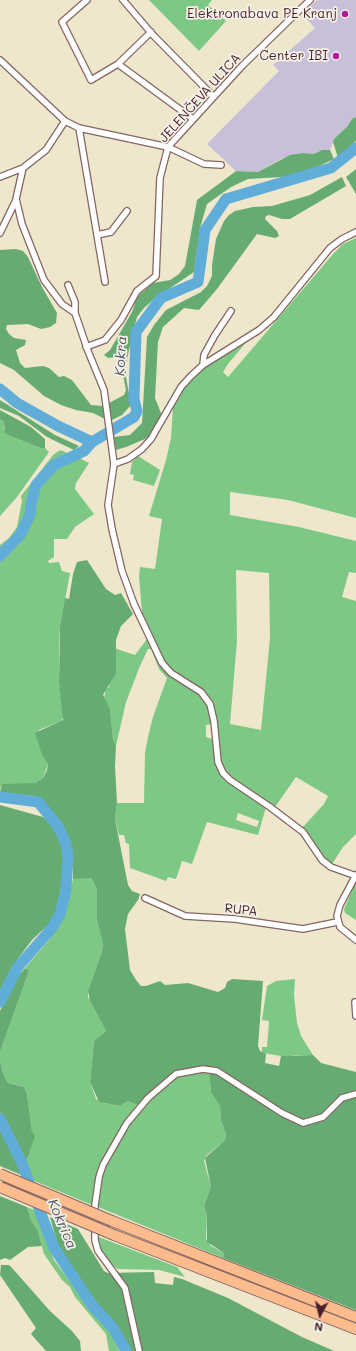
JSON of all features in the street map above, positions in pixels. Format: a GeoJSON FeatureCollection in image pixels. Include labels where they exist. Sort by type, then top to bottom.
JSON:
{"type":"FeatureCollection","features":[{"type":"Feature","properties":{"kind":"highway"},"geometry":{"type":"LineString","coordinates":[[0,1174],[112,1221],[356,1317]]}},
{"type":"Feature","properties":{"kind":"highway"},"geometry":{"type":"LineString","coordinates":[[0,1187],[114,1235],[356,1329]]}},
{"type":"Feature","properties":{"kind":"street"},"geometry":{"type":"LineString","coordinates":[[87,0],[62,22],[92,80],[118,64],[151,32]]}},
{"type":"Feature","properties":{"kind":"street"},"geometry":{"type":"LineString","coordinates":[[123,0],[151,32],[213,96]]}},
{"type":"Feature","properties":{"kind":"street","name":"JELENČEVA ULICA"},"geometry":{"type":"LineString","coordinates":[[86,346],[105,340],[121,320],[137,291],[156,276],[160,178],[168,147],[213,96],[310,0]]}},
{"type":"Feature","properties":{"kind":"street"},"geometry":{"type":"LineString","coordinates":[[0,60],[65,121],[79,128],[168,147],[204,164],[221,165]]}},
{"type":"Feature","properties":{"kind":"street"},"geometry":{"type":"LineString","coordinates":[[118,64],[193,119]]}},
{"type":"Feature","properties":{"kind":"street"},"geometry":{"type":"LineString","coordinates":[[0,177],[23,168],[46,150],[65,121]]}},
{"type":"Feature","properties":{"kind":"street"},"geometry":{"type":"LineString","coordinates":[[79,128],[105,282]]}},
{"type":"Feature","properties":{"kind":"street"},"geometry":{"type":"LineString","coordinates":[[0,233],[16,199],[23,168]]}},
{"type":"Feature","properties":{"kind":"street"},"geometry":{"type":"LineString","coordinates":[[16,199],[22,224],[44,280],[62,304],[75,313]]}},
{"type":"Feature","properties":{"kind":"street"},"geometry":{"type":"LineString","coordinates":[[97,235],[110,232],[127,211]]}},
{"type":"Feature","properties":{"kind":"street"},"geometry":{"type":"LineString","coordinates":[[114,464],[128,458],[142,449],[151,439],[181,388],[190,376],[204,365],[259,330],[274,317],[330,248],[342,239],[356,232]]}},
{"type":"Feature","properties":{"kind":"street"},"geometry":{"type":"LineString","coordinates":[[68,285],[75,302],[75,313],[86,346],[104,390],[114,464],[108,504],[112,530],[122,571],[134,604],[162,663],[171,672],[201,692],[210,704],[214,721],[218,762],[223,772],[230,780],[270,807],[303,832],[322,860],[331,867],[356,876],[340,905],[337,922],[345,932],[356,940]]}},
{"type":"Feature","properties":{"kind":"street"},"geometry":{"type":"LineString","coordinates":[[204,365],[204,355],[231,311]]}},
{"type":"Feature","properties":{"kind":"street","name":"RUPA"},"geometry":{"type":"LineString","coordinates":[[145,898],[185,916],[235,919],[303,929],[337,922]]}},
{"type":"Feature","properties":{"kind":"street"},"geometry":{"type":"LineString","coordinates":[[355,1002],[356,1016]]}},
{"type":"Feature","properties":{"kind":"street"},"geometry":{"type":"LineString","coordinates":[[138,1351],[125,1288],[98,1251],[95,1240],[95,1205],[99,1177],[103,1165],[127,1123],[148,1098],[176,1074],[203,1069],[217,1071],[282,1113],[303,1123],[323,1117],[342,1098],[356,1094]]}},
{"type":"Feature","properties":{"kind":"shaded area"},"geometry":{"type":"Polygon","coordinates":[[[317,0],[356,0],[356,117],[352,119],[348,127],[335,138],[330,150],[322,150],[314,154],[303,153],[281,159],[258,172],[236,171],[207,144],[279,71],[273,65],[315,28],[302,14],[317,0]]]}},
{"type":"Feature","properties":{"kind":"green space"},"geometry":{"type":"Polygon","coordinates":[[[149,0],[212,0],[208,5],[226,21],[199,51],[149,0]]]}},
{"type":"Feature","properties":{"kind":"green space"},"geometry":{"type":"Polygon","coordinates":[[[356,117],[356,141],[338,158],[333,142],[335,138],[347,127],[352,119],[356,117]]]}},
{"type":"Feature","properties":{"kind":"green space"},"geometry":{"type":"Polygon","coordinates":[[[322,150],[330,150],[334,159],[298,176],[248,179],[231,187],[207,204],[200,228],[194,272],[154,299],[137,317],[126,364],[126,377],[131,405],[122,415],[112,420],[109,403],[124,395],[126,390],[120,360],[116,357],[108,358],[104,355],[110,350],[132,312],[137,297],[153,283],[170,280],[179,274],[185,266],[197,200],[236,171],[258,172],[290,155],[303,153],[314,154],[322,150]]]}},
{"type":"Feature","properties":{"kind":"green space"},"geometry":{"type":"Polygon","coordinates":[[[356,169],[356,194],[346,177],[356,169]]]}},
{"type":"Feature","properties":{"kind":"green space"},"geometry":{"type":"Polygon","coordinates":[[[342,177],[346,186],[290,219],[282,219],[269,215],[266,216],[265,219],[277,231],[279,236],[275,238],[257,234],[217,289],[199,310],[184,308],[163,327],[158,342],[155,398],[161,413],[160,420],[156,429],[145,439],[116,450],[114,437],[130,435],[142,423],[147,337],[166,310],[201,292],[207,286],[212,276],[216,239],[224,221],[235,211],[253,207],[272,206],[310,195],[342,177]]]}},
{"type":"Feature","properties":{"kind":"green space"},"geometry":{"type":"Polygon","coordinates":[[[356,238],[356,518],[288,500],[230,492],[230,515],[299,527],[356,541],[356,573],[349,572],[342,597],[356,601],[356,834],[343,847],[332,864],[324,859],[302,828],[324,804],[328,796],[296,777],[275,807],[227,774],[220,761],[217,720],[214,707],[206,693],[170,669],[164,660],[142,612],[139,576],[140,567],[155,569],[162,519],[149,516],[166,460],[171,438],[173,407],[179,395],[193,377],[201,370],[247,341],[223,372],[228,377],[343,244],[356,238]],[[236,570],[237,641],[230,724],[261,730],[270,638],[269,573],[236,570]]]}},
{"type":"Feature","properties":{"kind":"green space"},"geometry":{"type":"Polygon","coordinates":[[[16,249],[23,251],[28,257],[42,287],[57,313],[56,323],[50,327],[41,329],[28,324],[7,325],[6,329],[14,338],[26,340],[25,345],[16,350],[20,363],[25,368],[43,366],[49,368],[59,377],[64,376],[72,380],[91,405],[103,406],[105,419],[93,413],[76,410],[61,405],[44,396],[14,370],[0,363],[0,250],[16,249]]]}},
{"type":"Feature","properties":{"kind":"green space"},"geometry":{"type":"Polygon","coordinates":[[[0,400],[55,435],[79,446],[74,450],[47,437],[19,416],[0,408],[0,400]]]}},
{"type":"Feature","properties":{"kind":"green space"},"geometry":{"type":"Polygon","coordinates":[[[0,410],[31,427],[45,439],[45,448],[41,448],[5,433],[4,422],[0,419],[0,410]]]}},
{"type":"Feature","properties":{"kind":"green space"},"geometry":{"type":"Polygon","coordinates":[[[0,419],[4,422],[4,428],[10,436],[41,448],[45,448],[49,452],[17,497],[0,516],[0,419]]]}},
{"type":"Feature","properties":{"kind":"green space"},"geometry":{"type":"Polygon","coordinates":[[[60,450],[68,453],[53,464],[35,483],[26,517],[12,541],[0,552],[0,545],[9,538],[17,527],[22,501],[21,496],[53,455],[60,450]]]}},
{"type":"Feature","properties":{"kind":"green space"},"geometry":{"type":"Polygon","coordinates":[[[73,455],[89,463],[76,483],[75,489],[94,514],[75,527],[67,539],[54,539],[54,557],[48,561],[49,563],[59,562],[62,571],[70,573],[60,627],[59,644],[59,683],[64,716],[61,721],[39,730],[38,743],[48,764],[43,778],[35,783],[27,785],[2,784],[0,789],[0,558],[19,544],[23,538],[30,520],[34,516],[33,503],[37,488],[57,466],[73,455]]]}},
{"type":"Feature","properties":{"kind":"green space"},"geometry":{"type":"Polygon","coordinates":[[[138,456],[160,470],[154,486],[133,480],[134,475],[130,474],[132,462],[138,456]]]}},
{"type":"Feature","properties":{"kind":"green space"},"geometry":{"type":"Polygon","coordinates":[[[87,560],[106,589],[115,595],[121,593],[133,614],[121,626],[116,640],[116,673],[103,695],[110,709],[113,739],[116,746],[115,766],[117,803],[115,819],[128,885],[132,891],[140,894],[138,900],[128,914],[125,929],[130,970],[141,986],[146,986],[160,981],[165,985],[188,983],[218,992],[225,988],[227,982],[232,979],[263,981],[258,1046],[260,1051],[266,1054],[265,1063],[279,1066],[281,1056],[313,1055],[321,1063],[356,1072],[356,1310],[223,1258],[224,1253],[207,1242],[207,1216],[204,1205],[211,1187],[205,1158],[225,1140],[226,1134],[221,1121],[220,1106],[211,1093],[209,1072],[222,1072],[218,1068],[202,1067],[173,1073],[154,1088],[137,1105],[128,1101],[120,1106],[99,1102],[90,1082],[94,1041],[106,1031],[90,1001],[88,991],[102,951],[103,943],[97,920],[97,889],[91,878],[73,879],[73,859],[69,843],[60,822],[41,799],[34,796],[0,792],[2,784],[35,783],[43,778],[47,770],[48,764],[42,755],[35,733],[63,720],[59,683],[60,627],[65,598],[69,599],[73,574],[77,562],[87,560]]]}},
{"type":"Feature","properties":{"kind":"green space"},"geometry":{"type":"Polygon","coordinates":[[[147,639],[158,660],[205,700],[211,715],[212,724],[206,725],[206,737],[212,739],[216,760],[220,771],[266,807],[258,835],[207,822],[192,864],[182,861],[176,879],[168,877],[166,881],[130,868],[129,844],[126,843],[124,835],[119,835],[115,819],[117,803],[144,803],[145,753],[153,717],[167,678],[159,669],[151,649],[148,649],[126,702],[116,746],[113,739],[110,709],[104,699],[106,689],[109,687],[114,648],[135,655],[147,639]],[[238,813],[236,820],[257,827],[259,821],[238,813]]]}},
{"type":"Feature","properties":{"kind":"green space"},"geometry":{"type":"Polygon","coordinates":[[[0,805],[43,817],[55,828],[62,845],[64,873],[56,913],[51,922],[32,940],[17,960],[0,991],[0,805]]]}},
{"type":"Feature","properties":{"kind":"green space"},"geometry":{"type":"Polygon","coordinates":[[[81,877],[91,878],[97,889],[97,920],[103,942],[102,951],[88,991],[88,997],[106,1031],[94,1041],[90,1082],[96,1099],[104,1103],[120,1106],[128,1101],[137,1105],[114,1140],[99,1167],[96,1176],[92,1205],[32,1180],[24,1160],[27,1159],[32,1131],[27,1094],[24,1087],[8,1083],[3,1073],[0,1060],[0,1052],[29,971],[25,968],[49,940],[60,923],[70,894],[73,879],[81,877]]]}},
{"type":"Feature","properties":{"kind":"green space"},"geometry":{"type":"Polygon","coordinates":[[[356,882],[356,920],[345,913],[344,909],[356,882]]]}},
{"type":"Feature","properties":{"kind":"green space"},"geometry":{"type":"Polygon","coordinates":[[[25,968],[29,971],[0,1052],[0,1011],[12,983],[25,968]]]}},
{"type":"Feature","properties":{"kind":"green space"},"geometry":{"type":"Polygon","coordinates":[[[295,979],[294,995],[297,1023],[301,1036],[313,1055],[294,1055],[288,1057],[262,1053],[262,1047],[267,1047],[269,1021],[262,1020],[267,986],[276,981],[295,979]]]}},
{"type":"Feature","properties":{"kind":"green space"},"geometry":{"type":"Polygon","coordinates":[[[0,1060],[3,1073],[8,1083],[24,1087],[27,1094],[32,1131],[35,1136],[27,1159],[24,1160],[8,1132],[0,1112],[0,1060]]]}},
{"type":"Feature","properties":{"kind":"green space"},"geometry":{"type":"Polygon","coordinates":[[[203,1071],[209,1072],[211,1093],[220,1106],[221,1121],[226,1134],[225,1140],[206,1156],[204,1161],[211,1187],[204,1205],[207,1216],[206,1239],[211,1246],[224,1253],[223,1258],[98,1207],[104,1168],[136,1116],[168,1082],[180,1076],[203,1071]]]}},
{"type":"Feature","properties":{"kind":"green space"},"geometry":{"type":"Polygon","coordinates":[[[0,1124],[12,1146],[24,1176],[0,1166],[0,1124]]]}},
{"type":"Feature","properties":{"kind":"green space"},"geometry":{"type":"Polygon","coordinates":[[[0,1196],[27,1207],[31,1220],[38,1231],[42,1246],[28,1247],[10,1260],[5,1258],[0,1260],[0,1196]]]}},
{"type":"Feature","properties":{"kind":"green space"},"geometry":{"type":"Polygon","coordinates":[[[27,1207],[36,1211],[54,1260],[90,1308],[108,1326],[119,1351],[109,1351],[106,1334],[75,1297],[70,1287],[62,1280],[44,1254],[38,1231],[31,1220],[27,1207]]]}},
{"type":"Feature","properties":{"kind":"green space"},"geometry":{"type":"Polygon","coordinates":[[[50,1217],[78,1229],[104,1271],[108,1273],[154,1272],[155,1283],[173,1285],[174,1277],[182,1279],[228,1298],[302,1337],[334,1351],[130,1351],[113,1322],[97,1305],[65,1258],[58,1246],[50,1217]]]}},
{"type":"Feature","properties":{"kind":"green space"},"geometry":{"type":"Polygon","coordinates":[[[96,1236],[177,1267],[185,1277],[159,1270],[118,1269],[109,1263],[100,1251],[96,1236]]]}},
{"type":"Feature","properties":{"kind":"green space"},"geometry":{"type":"Polygon","coordinates":[[[1,1265],[9,1265],[50,1311],[72,1331],[80,1341],[81,1351],[46,1351],[31,1334],[36,1328],[0,1275],[1,1265]]]}},
{"type":"Feature","properties":{"kind":"waterway","name":"Kokra"},"geometry":{"type":"LineString","coordinates":[[0,389],[17,403],[58,426],[92,442],[134,417],[137,411],[134,399],[136,332],[161,298],[198,282],[205,230],[226,199],[331,168],[356,148]]}},
{"type":"Feature","properties":{"kind":"waterway","name":"Kokrica"},"geometry":{"type":"LineString","coordinates":[[0,556],[20,535],[30,515],[36,485],[54,465],[84,451],[92,442]]}},
{"type":"Feature","properties":{"kind":"waterway","name":"Kokrica"},"geometry":{"type":"LineString","coordinates":[[0,797],[38,802],[57,825],[66,843],[68,857],[66,890],[60,914],[52,928],[17,968],[0,1002]]}},
{"type":"Feature","properties":{"kind":"waterway","name":"Kokrica"},"geometry":{"type":"LineString","coordinates":[[0,1119],[21,1161],[54,1248],[92,1305],[113,1328],[126,1351]]}},
{"type":"Feature","properties":{"kind":"place","name":"Elektronabava PE Kranj"},"geometry":{"type":"Point","coordinates":[345,14]}},
{"type":"Feature","properties":{"kind":"place","name":"Center IBI"},"geometry":{"type":"Point","coordinates":[336,56]}}]}
